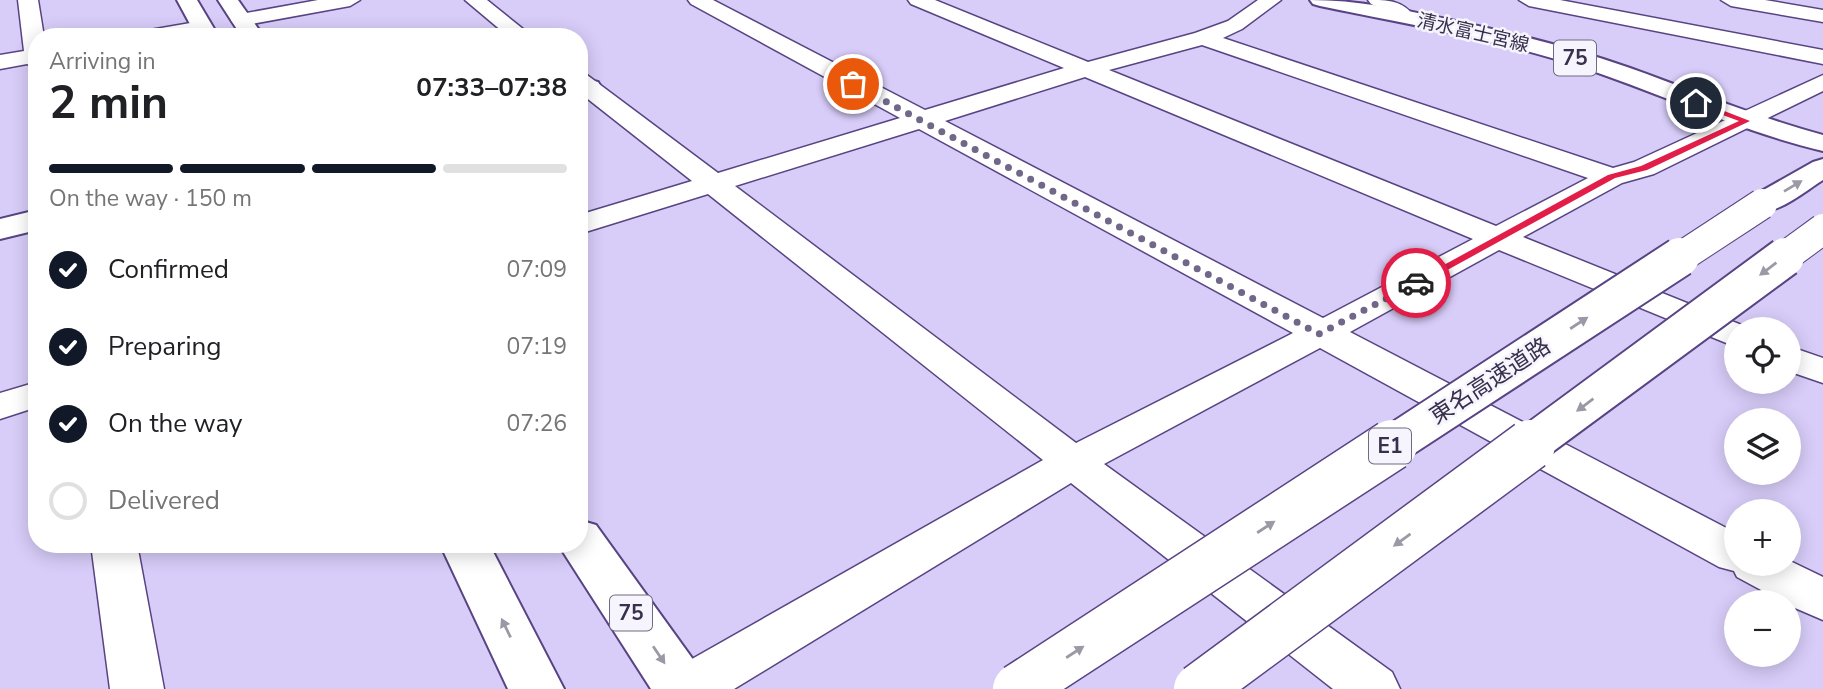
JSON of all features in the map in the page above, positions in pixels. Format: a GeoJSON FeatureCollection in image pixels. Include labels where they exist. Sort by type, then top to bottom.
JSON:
{"type":"FeatureCollection","features":[{"type":"Feature","properties":{"kind":"main road"},"geometry":{"type":"LineString","coordinates":[[187,0],[203,28]]}},
{"type":"Feature","properties":{"kind":"main road"},"geometry":{"type":"LineString","coordinates":[[228,0],[247,28]]}},
{"type":"Feature","properties":{"kind":"main road","name":"清水富士宮線"},"geometry":{"type":"LineString","coordinates":[[1320,0],[1488,34],[1587,61],[1746,121],[1823,143]]}},
{"type":"Feature","properties":{"kind":"main road","name":"東名高速道路"},"geometry":{"type":"LineString","coordinates":[[1018,689],[1762,204],[1823,168]]}},
{"type":"Feature","properties":{"kind":"main road"},"geometry":{"type":"LineString","coordinates":[[0,229],[28,222]]}},
{"type":"Feature","properties":{"kind":"main road"},"geometry":{"type":"LineString","coordinates":[[1199,689],[1823,229]]}},
{"type":"Feature","properties":{"kind":"main road","name":"75"},"geometry":{"type":"LineString","coordinates":[[588,551],[682,689]]}},
{"type":"Feature","properties":{"kind":"main road"},"geometry":{"type":"LineString","coordinates":[[468,553],[536,689]]}},
{"type":"Feature","properties":{"kind":"street"},"geometry":{"type":"LineString","coordinates":[[28,0],[32,28]]}},
{"type":"Feature","properties":{"kind":"street"},"geometry":{"type":"LineString","coordinates":[[247,28],[350,0]]}},
{"type":"Feature","properties":{"kind":"street"},"geometry":{"type":"LineString","coordinates":[[475,0],[511,28]]}},
{"type":"Feature","properties":{"kind":"street"},"geometry":{"type":"LineString","coordinates":[[698,0],[1319,334],[1724,548]]}},
{"type":"Feature","properties":{"kind":"street"},"geometry":{"type":"LineString","coordinates":[[918,0],[1724,331]]}},
{"type":"Feature","properties":{"kind":"street"},"geometry":{"type":"LineString","coordinates":[[588,222],[1086,69],[1203,38],[1235,25],[1271,0]]}},
{"type":"Feature","properties":{"kind":"street"},"geometry":{"type":"LineString","coordinates":[[1378,0],[1398,8],[1405,17]]}},
{"type":"Feature","properties":{"kind":"street"},"geometry":{"type":"LineString","coordinates":[[1530,0],[1823,57]]}},
{"type":"Feature","properties":{"kind":"street"},"geometry":{"type":"LineString","coordinates":[[1731,0],[1823,16]]}},
{"type":"Feature","properties":{"kind":"street"},"geometry":{"type":"LineString","coordinates":[[1203,38],[1612,177]]}},
{"type":"Feature","properties":{"kind":"street"},"geometry":{"type":"LineString","coordinates":[[0,62],[28,59]]}},
{"type":"Feature","properties":{"kind":"street"},"geometry":{"type":"LineString","coordinates":[[688,689],[1073,462],[1612,177],[1644,168],[1823,82]]}},
{"type":"Feature","properties":{"kind":"street"},"geometry":{"type":"LineString","coordinates":[[588,89],[714,183],[1073,462],[1373,689]]}},
{"type":"Feature","properties":{"kind":"street"},"geometry":{"type":"LineString","coordinates":[[1801,362],[1823,371]]}},
{"type":"Feature","properties":{"kind":"street"},"geometry":{"type":"LineString","coordinates":[[0,405],[28,397]]}},
{"type":"Feature","properties":{"kind":"street"},"geometry":{"type":"LineString","coordinates":[[115,553],[137,689]]}},
{"type":"Feature","properties":{"kind":"street"},"geometry":{"type":"LineString","coordinates":[[1777,576],[1823,600]]}},
{"type":"Feature","properties":{"kind":"way so far"},"geometry":{"type":"LineString","coordinates":[[853,84],[1319,334],[1416,283]]}},
{"type":"Feature","properties":{"kind":"route"},"geometry":{"type":"LineString","coordinates":[[1416,283],[1612,177],[1644,168],[1746,121],[1696,103]]}}]}
